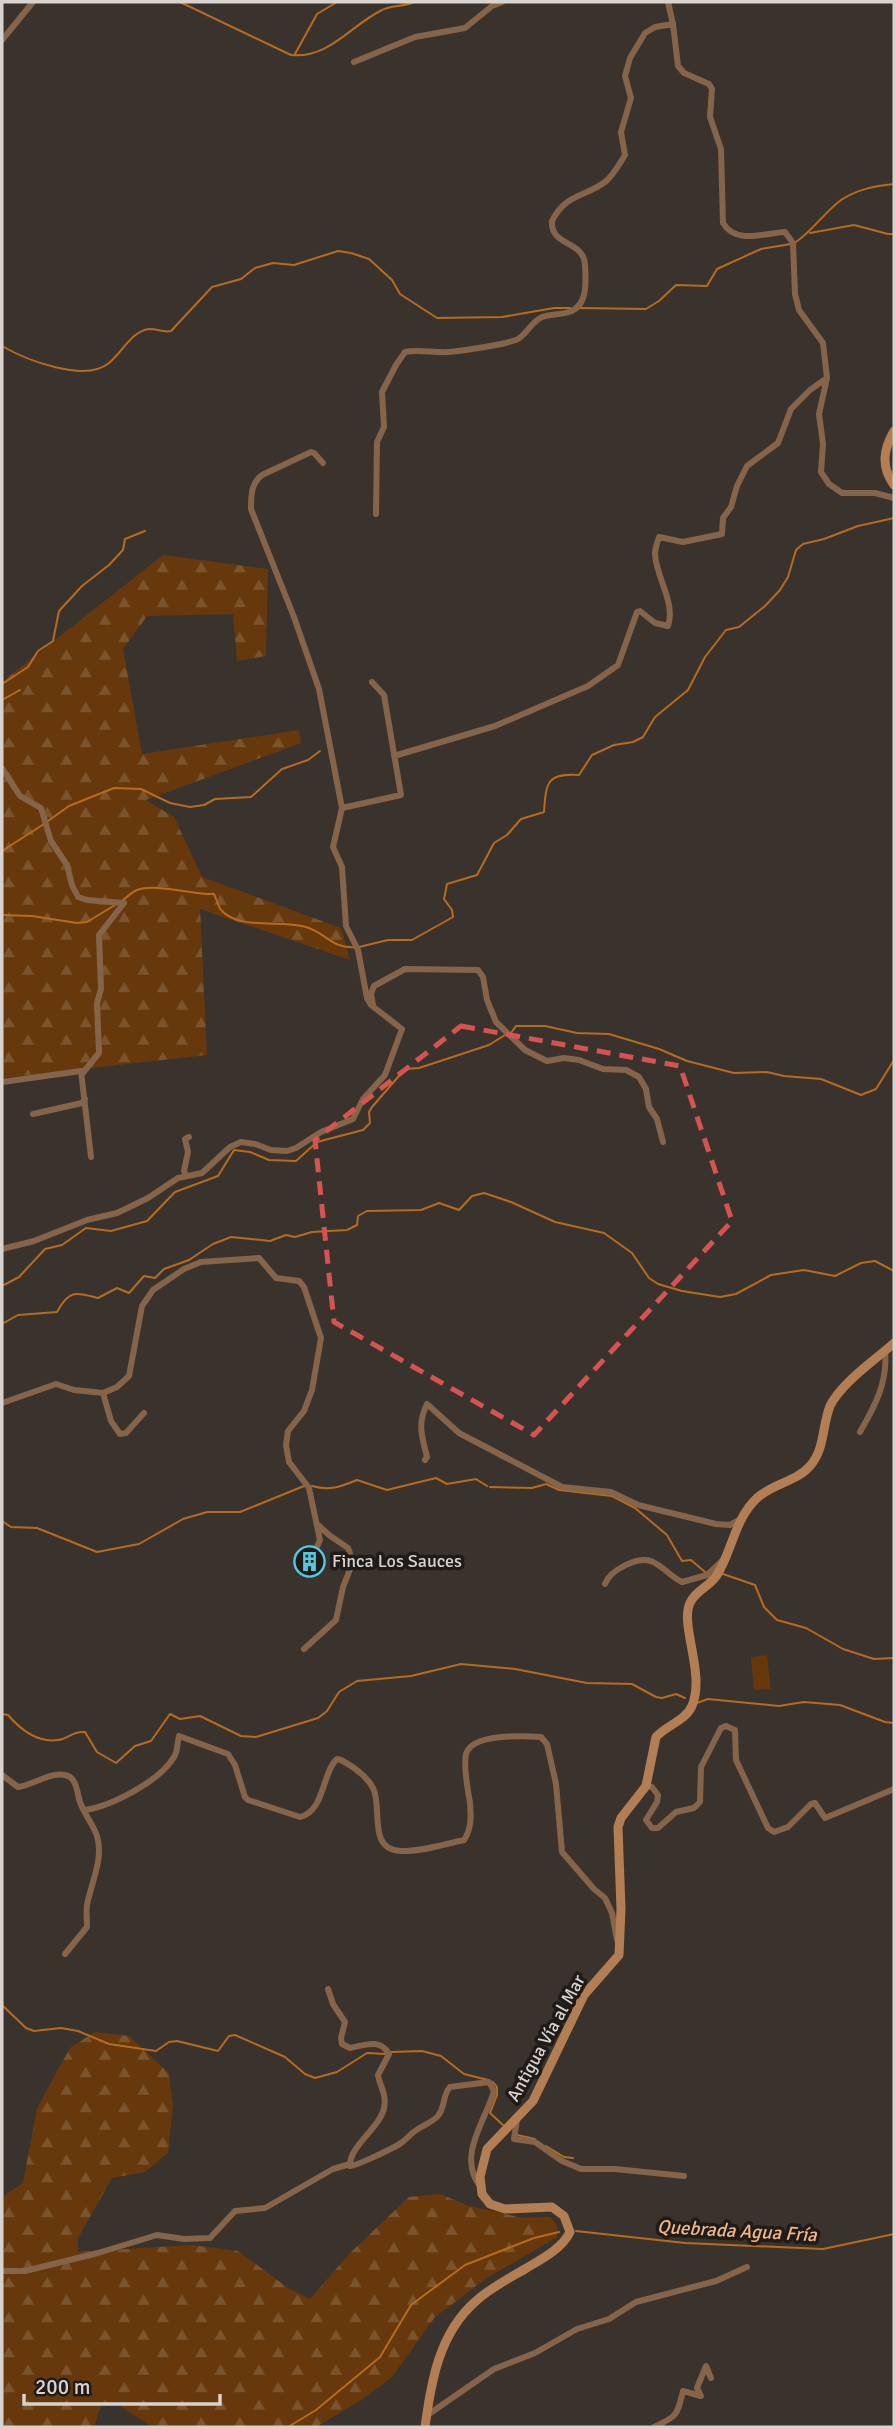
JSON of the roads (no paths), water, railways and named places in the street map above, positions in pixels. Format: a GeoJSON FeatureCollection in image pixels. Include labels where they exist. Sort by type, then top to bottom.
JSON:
{"type":"FeatureCollection","features":[{"type":"Feature","properties":{"kind":"main road"},"geometry":{"type":"LineString","coordinates":[[894,431],[884,456],[888,476],[894,485]]}},
{"type":"Feature","properties":{"kind":"main road"},"geometry":{"type":"LineString","coordinates":[[619,1952],[621,1909],[618,1827],[621,1818],[646,1786],[656,1737],[687,1714],[692,1705],[696,1667],[687,1611],[691,1601],[717,1575],[750,1505],[767,1490],[808,1468],[816,1458],[827,1414],[834,1399],[894,1343]]}},
{"type":"Feature","properties":{"kind":"main road","name":"Antigua Vía al Mar"},"geometry":{"type":"LineString","coordinates":[[480,2186],[487,2149],[533,2101],[584,1995],[619,1952]]}},
{"type":"Feature","properties":{"kind":"main road"},"geometry":{"type":"LineString","coordinates":[[425,2427],[433,2372],[463,2314],[483,2295],[552,2251],[569,2232],[564,2216],[558,2210],[540,2206],[499,2208],[486,2201],[480,2186]]}},
{"type":"Feature","properties":{"kind":"street"},"geometry":{"type":"LineString","coordinates":[[2,40],[33,2]]}},
{"type":"Feature","properties":{"kind":"street"},"geometry":{"type":"LineString","coordinates":[[354,62],[398,42],[465,28],[492,6],[502,2]]}},
{"type":"Feature","properties":{"kind":"street"},"geometry":{"type":"LineString","coordinates":[[668,2],[680,69],[709,84],[712,89],[710,116],[720,149],[723,223],[727,230],[736,235],[784,232],[793,243],[796,301],[803,318],[822,343],[827,378],[818,414],[822,444],[821,472],[835,490],[842,493],[875,493],[894,498]]}},
{"type":"Feature","properties":{"kind":"street"},"geometry":{"type":"LineString","coordinates":[[376,514],[377,442],[384,427],[382,392],[405,352],[449,352],[516,340],[540,318],[571,312],[582,303],[585,263],[583,255],[555,234],[552,221],[560,208],[578,194],[606,181],[625,155],[621,132],[631,95],[625,76],[630,58],[645,33],[655,27],[673,24]]}},
{"type":"Feature","properties":{"kind":"street"},"geometry":{"type":"LineString","coordinates":[[394,756],[495,726],[588,686],[620,663],[637,612],[640,611],[655,623],[668,626],[670,619],[665,591],[655,555],[659,537],[687,541],[722,534],[722,520],[731,507],[737,485],[747,466],[778,443],[786,416],[791,409],[827,378]]}},
{"type":"Feature","properties":{"kind":"street"},"geometry":{"type":"LineString","coordinates":[[2,1249],[34,1241],[86,1220],[117,1213],[148,1198],[174,1180],[202,1172],[230,1147],[241,1142],[287,1152],[321,1132],[353,1119],[363,1099],[385,1074],[402,1034],[400,1027],[374,1007],[367,998],[358,950],[346,926],[342,867],[333,847],[342,807],[319,689],[295,617],[251,509],[255,480],[261,475],[311,452],[323,463]]}},
{"type":"Feature","properties":{"kind":"street"},"geometry":{"type":"LineString","coordinates":[[342,807],[401,794],[384,695],[372,682]]}},
{"type":"Feature","properties":{"kind":"street"},"geometry":{"type":"LineString","coordinates":[[2,768],[20,796],[41,808],[51,841],[67,865],[78,897],[124,903],[99,935],[99,1053],[82,1074]]}},
{"type":"Feature","properties":{"kind":"street"},"geometry":{"type":"LineString","coordinates":[[374,1007],[371,994],[374,986],[405,969],[478,970],[483,977],[487,1000],[496,1023],[525,1050],[547,1061],[564,1058],[579,1060],[603,1069],[626,1070],[639,1077],[646,1089],[649,1107],[657,1119],[663,1142]]}},
{"type":"Feature","properties":{"kind":"street"},"geometry":{"type":"LineString","coordinates":[[2,1082],[79,1070],[82,1074],[91,1157]]}},
{"type":"Feature","properties":{"kind":"street"},"geometry":{"type":"LineString","coordinates":[[33,1114],[82,1103],[85,1099]]}},
{"type":"Feature","properties":{"kind":"street"},"geometry":{"type":"LineString","coordinates":[[186,1175],[184,1171],[188,1152],[185,1139],[189,1137]]}},
{"type":"Feature","properties":{"kind":"street"},"geometry":{"type":"LineString","coordinates":[[2,1403],[56,1384],[74,1390],[103,1393],[123,1383],[129,1376],[144,1302],[153,1290],[184,1269],[210,1261],[254,1257],[262,1260],[276,1278],[299,1281],[307,1291],[321,1338],[312,1390],[304,1411],[288,1431],[286,1445],[289,1462],[309,1488],[320,1540],[312,1559]]}},
{"type":"Feature","properties":{"kind":"street"},"geometry":{"type":"LineString","coordinates":[[860,1432],[878,1399],[886,1366],[885,1351]]}},
{"type":"Feature","properties":{"kind":"street"},"geometry":{"type":"LineString","coordinates":[[103,1393],[111,1421],[120,1434],[126,1433],[144,1413]]}},
{"type":"Feature","properties":{"kind":"street"},"geometry":{"type":"LineString","coordinates":[[425,1460],[427,1457],[420,1433],[420,1417],[427,1404],[459,1433],[562,1487],[611,1492],[638,1504],[723,1525],[743,1518]]}},
{"type":"Feature","properties":{"kind":"street"},"geometry":{"type":"LineString","coordinates":[[304,1649],[336,1620],[343,1587],[353,1562],[348,1548],[314,1520]]}},
{"type":"Feature","properties":{"kind":"street"},"geometry":{"type":"LineString","coordinates":[[605,1584],[614,1571],[645,1560],[651,1561],[682,1582],[707,1575],[723,1560]]}},
{"type":"Feature","properties":{"kind":"street"},"geometry":{"type":"LineString","coordinates":[[646,1786],[652,1787],[658,1795],[646,1820],[652,1828],[658,1828],[676,1812],[697,1806],[701,1767],[721,1728],[726,1726],[735,1730],[738,1767],[768,1828],[774,1832],[788,1827],[811,1804],[818,1805],[825,1818],[894,1789]]}},
{"type":"Feature","properties":{"kind":"street"},"geometry":{"type":"LineString","coordinates":[[84,1810],[94,1809],[131,1794],[171,1762],[177,1754],[178,1737],[181,1736],[228,1754],[235,1765],[244,1797],[248,1800],[300,1817],[308,1815],[312,1810],[332,1765],[337,1759],[341,1760],[363,1774],[373,1788],[379,1832],[384,1843],[393,1849],[411,1850],[464,1840],[467,1837],[471,1816],[466,1756],[470,1747],[498,1738],[541,1737],[547,1744],[556,1784],[562,1852],[608,1903],[619,1952]]}},
{"type":"Feature","properties":{"kind":"street"},"geometry":{"type":"LineString","coordinates":[[2,1775],[18,1787],[51,1777],[67,1776],[74,1782],[97,1836],[97,1863],[87,1906],[87,1927],[65,1954]]}},
{"type":"Feature","properties":{"kind":"street"},"geometry":{"type":"LineString","coordinates":[[328,1989],[333,2004],[345,2022],[342,2043],[350,2048],[378,2044],[387,2049],[389,2054],[378,2075],[385,2096],[384,2111],[349,2164]]}},
{"type":"Feature","properties":{"kind":"street"},"geometry":{"type":"LineString","coordinates":[[2,2271],[25,2271],[157,2235],[184,2239],[210,2238],[235,2211],[265,2208],[333,2168],[358,2165],[373,2155],[398,2145],[437,2117],[450,2087],[489,2082],[494,2091],[475,2139],[470,2168],[480,2186]]}},
{"type":"Feature","properties":{"kind":"street"},"geometry":{"type":"LineString","coordinates":[[518,2118],[514,2139],[535,2143],[562,2161],[581,2169],[615,2169],[684,2176]]}},
{"type":"Feature","properties":{"kind":"street"},"geometry":{"type":"LineString","coordinates":[[426,2416],[494,2369],[535,2353],[578,2329],[610,2319],[636,2302],[716,2281],[747,2267]]}},
{"type":"Feature","properties":{"kind":"street"},"geometry":{"type":"LineString","coordinates":[[654,2427],[676,2416],[683,2391],[701,2396],[698,2383],[706,2366],[711,2378]]}},
{"type":"Feature","properties":{"kind":"waterway"},"geometry":{"type":"LineString","coordinates":[[180,2],[291,55],[317,52],[382,10],[414,2]]}},
{"type":"Feature","properties":{"kind":"waterway"},"geometry":{"type":"LineString","coordinates":[[295,54],[317,14],[337,2]]}},
{"type":"Feature","properties":{"kind":"waterway"},"geometry":{"type":"LineString","coordinates":[[796,242],[841,200],[867,189],[894,184]]}},
{"type":"Feature","properties":{"kind":"waterway"},"geometry":{"type":"LineString","coordinates":[[810,233],[854,225],[894,234]]}},
{"type":"Feature","properties":{"kind":"waterway"},"geometry":{"type":"LineString","coordinates":[[579,308],[646,309],[676,285],[707,286],[717,269],[761,249],[791,244]]}},
{"type":"Feature","properties":{"kind":"waterway"},"geometry":{"type":"LineString","coordinates":[[2,346],[56,367],[86,371],[98,369],[114,359],[138,333],[150,329],[171,331],[212,287],[241,279],[255,268],[273,263],[294,265],[338,251],[369,259],[392,280],[400,294],[437,318],[502,317],[570,308]]}},
{"type":"Feature","properties":{"kind":"waterway"},"geometry":{"type":"LineString","coordinates":[[359,947],[388,940],[412,940],[453,917],[452,910],[444,899],[447,884],[477,875],[494,843],[507,835],[521,819],[544,812],[550,781],[560,776],[579,775],[592,755],[614,745],[633,742],[643,737],[655,717],[688,690],[705,657],[726,630],[739,627],[780,590],[788,577],[796,550],[803,544],[858,526],[894,518]]}},
{"type":"Feature","properties":{"kind":"waterway"},"geometry":{"type":"LineString","coordinates":[[2,684],[28,667],[38,651],[53,641],[59,611],[82,586],[123,550],[125,539],[145,531]]}},
{"type":"Feature","properties":{"kind":"waterway"},"geometry":{"type":"LineString","coordinates":[[2,700],[20,690]]}},
{"type":"Feature","properties":{"kind":"waterway"},"geometry":{"type":"LineString","coordinates":[[48,821],[69,806],[114,788],[141,789],[170,803],[190,807],[204,805],[215,799],[251,797],[282,769],[308,760],[320,751]]}},
{"type":"Feature","properties":{"kind":"waterway"},"geometry":{"type":"LineString","coordinates":[[2,851],[44,824]]}},
{"type":"Feature","properties":{"kind":"waterway"},"geometry":{"type":"LineString","coordinates":[[123,900],[144,888],[214,894],[221,910],[239,920],[306,927],[340,946],[355,947]]}},
{"type":"Feature","properties":{"kind":"waterway"},"geometry":{"type":"LineString","coordinates":[[2,915],[32,916],[77,923],[87,922],[115,905]]}},
{"type":"Feature","properties":{"kind":"waterway"},"geometry":{"type":"LineString","coordinates":[[511,1033],[516,1026],[545,1026],[577,1033],[609,1034],[659,1049],[687,1061],[734,1073],[767,1072],[821,1079],[861,1095],[876,1089],[894,1060]]}},
{"type":"Feature","properties":{"kind":"waterway"},"geometry":{"type":"LineString","coordinates":[[2,1286],[19,1277],[45,1249],[62,1245],[86,1228],[111,1231],[147,1221],[175,1192],[218,1176],[234,1150],[250,1152],[269,1160],[296,1161],[317,1142],[363,1130],[370,1123],[369,1112],[372,1107],[405,1069],[419,1068],[489,1045],[505,1035]]}},
{"type":"Feature","properties":{"kind":"waterway"},"geometry":{"type":"LineString","coordinates":[[2,1324],[18,1315],[57,1312],[73,1294],[98,1298],[117,1288],[129,1293],[144,1276],[155,1278],[164,1269],[189,1260],[213,1244],[231,1237],[270,1241],[286,1235],[295,1237],[312,1232],[347,1230],[357,1225],[358,1216],[367,1211],[421,1210],[439,1203],[459,1210],[472,1196],[484,1193],[555,1222],[604,1233],[632,1253],[649,1278],[658,1284],[682,1291],[720,1297],[736,1294],[771,1275],[804,1270],[835,1276],[861,1263],[875,1261],[894,1271]]}},
{"type":"Feature","properties":{"kind":"waterway"},"geometry":{"type":"LineString","coordinates":[[312,1486],[335,1487],[357,1480],[387,1490],[436,1478],[447,1484],[476,1479],[487,1486]]}},
{"type":"Feature","properties":{"kind":"waterway"},"geometry":{"type":"LineString","coordinates":[[490,1487],[532,1488],[546,1484],[559,1490],[612,1496],[635,1508],[667,1535],[682,1561],[691,1560],[705,1572]]}},
{"type":"Feature","properties":{"kind":"waterway"},"geometry":{"type":"LineString","coordinates":[[2,1521],[11,1527],[37,1528],[97,1552],[139,1544],[183,1519],[207,1512],[240,1512],[304,1486]]}},
{"type":"Feature","properties":{"kind":"waterway"},"geometry":{"type":"LineString","coordinates":[[723,1574],[755,1585],[764,1607],[777,1620],[806,1628],[843,1649],[874,1659],[894,1658]]}},
{"type":"Feature","properties":{"kind":"waterway"},"geometry":{"type":"LineString","coordinates":[[2,1714],[8,1715],[30,1734],[43,1739],[58,1740],[85,1732],[97,1752],[116,1763],[135,1746],[151,1741],[170,1714],[180,1719],[200,1716],[241,1736],[256,1737],[318,1718],[327,1711],[339,1692],[357,1681],[411,1676],[461,1664],[515,1669],[587,1683],[632,1684],[656,1697],[676,1694],[685,1698]]}},
{"type":"Feature","properties":{"kind":"waterway"},"geometry":{"type":"LineString","coordinates":[[697,1703],[708,1699],[779,1706],[804,1702],[840,1705],[894,1723]]}},
{"type":"Feature","properties":{"kind":"waterway"},"geometry":{"type":"LineString","coordinates":[[2,2005],[26,2028],[34,2031],[61,2028],[78,2031],[109,2044],[156,2051],[169,2042],[177,2041],[218,2051],[229,2036],[235,2035],[285,2057],[305,2074],[315,2078],[337,2072],[367,2053],[386,2054]]}},
{"type":"Feature","properties":{"kind":"waterway"},"geometry":{"type":"LineString","coordinates":[[391,2052],[422,2051],[441,2056],[464,2074],[488,2080]]}},
{"type":"Feature","properties":{"kind":"waterway"},"geometry":{"type":"LineString","coordinates":[[493,2082],[497,2087],[497,2095],[490,2113],[503,2125]]}},
{"type":"Feature","properties":{"kind":"waterway"},"geometry":{"type":"LineString","coordinates":[[517,2135],[535,2139]]}},
{"type":"Feature","properties":{"kind":"waterway"},"geometry":{"type":"LineString","coordinates":[[546,2146],[564,2157],[573,2158]]}},
{"type":"Feature","properties":{"kind":"waterway","name":"Quebrada Agua Fría"},"geometry":{"type":"LineString","coordinates":[[576,2231],[685,2243],[823,2249],[894,2234]]}},
{"type":"Feature","properties":{"kind":"waterway","name":"Quebrada Agua Fría"},"geometry":{"type":"LineString","coordinates":[[288,2427],[316,2410],[380,2357],[411,2305],[465,2265],[534,2238],[559,2232]]}},
{"type":"Feature","properties":{"kind":"place","name":"Finca Los Sauces"},"geometry":{"type":"Point","coordinates":[309,1561]}}]}
